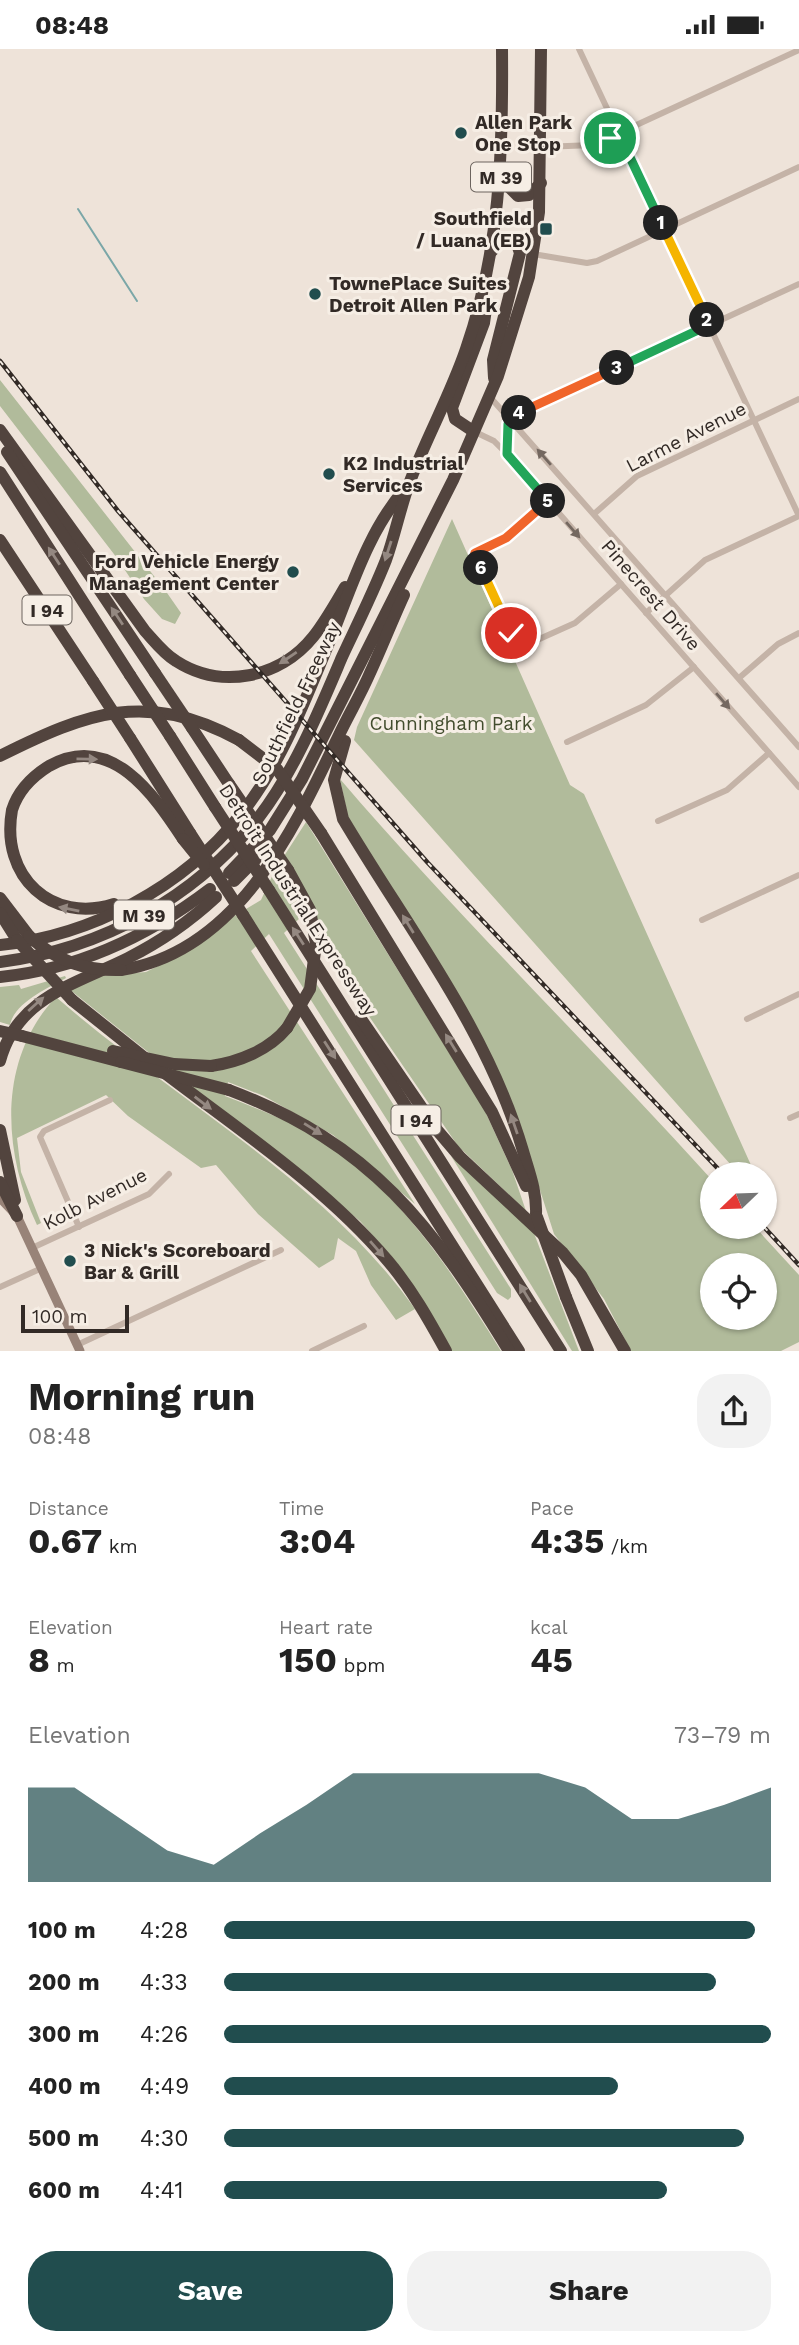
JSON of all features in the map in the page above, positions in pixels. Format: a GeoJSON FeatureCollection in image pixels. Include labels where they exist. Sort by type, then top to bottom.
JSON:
{"type":"FeatureCollection","features":[{"type":"Feature","properties":{"kind":"highway","name":"M 39"},"geometry":{"type":"LineString","coordinates":[[485,285],[492,251],[501,169],[502,49]]}},
{"type":"Feature","properties":{"kind":"highway","name":"M 39"},"geometry":{"type":"LineString","coordinates":[[453,480],[492,391],[523,301],[533,254],[541,183],[541,49]]}},
{"type":"Feature","properties":{"kind":"highway"},"geometry":{"type":"LineString","coordinates":[[503,76],[509,120],[509,187],[513,193],[523,197],[534,192],[541,183]]}},
{"type":"Feature","properties":{"kind":"highway"},"geometry":{"type":"LineString","coordinates":[[492,251],[498,244],[508,240],[517,244],[520,253],[493,360],[492,391]]}},
{"type":"Feature","properties":{"kind":"highway"},"geometry":{"type":"LineString","coordinates":[[473,431],[455,419],[452,408],[484,323],[488,299],[485,285]]}},
{"type":"Feature","properties":{"kind":"highway","name":"Southfield Freeway"},"geometry":{"type":"LineString","coordinates":[[0,962],[46,955],[154,910],[201,875],[259,816],[289,770],[386,559],[408,486],[463,359],[485,285]]}},
{"type":"Feature","properties":{"kind":"highway"},"geometry":{"type":"LineString","coordinates":[[0,429],[145,631],[173,660],[200,673],[247,676],[289,659],[312,638],[359,567]]}},
{"type":"Feature","properties":{"kind":"highway"},"geometry":{"type":"LineString","coordinates":[[0,442],[304,897],[316,944],[310,989],[300,1011],[280,1037],[227,1064],[187,1066],[40,1041]]}},
{"type":"Feature","properties":{"kind":"highway","name":"Detroit Industrial Expressway"},"geometry":{"type":"LineString","coordinates":[[0,472],[561,1351]]}},
{"type":"Feature","properties":{"kind":"highway"},"geometry":{"type":"LineString","coordinates":[[453,480],[453,494],[390,624],[370,675],[335,769],[334,788],[338,807],[480,1044],[522,1145],[537,1198],[536,1215]]}},
{"type":"Feature","properties":{"kind":"highway","name":"Southfield Freeway"},"geometry":{"type":"LineString","coordinates":[[223,886],[263,851],[270,830],[307,767],[453,480]]}},
{"type":"Feature","properties":{"kind":"highway"},"geometry":{"type":"LineString","coordinates":[[0,945],[84,925],[148,895],[191,865],[242,813],[289,733],[359,567],[391,505],[408,486]]}},
{"type":"Feature","properties":{"kind":"highway","name":"I 94"},"geometry":{"type":"LineString","coordinates":[[0,540],[130,738],[187,836],[243,915],[519,1351]]}},
{"type":"Feature","properties":{"kind":"highway"},"geometry":{"type":"LineString","coordinates":[[0,898],[23,938],[69,963],[86,968],[121,970],[152,964],[183,949],[223,916],[255,884],[288,839],[370,675]]}},
{"type":"Feature","properties":{"kind":"highway"},"geometry":{"type":"LineString","coordinates":[[0,757],[70,723],[118,711],[140,710],[205,723],[239,740],[277,769],[321,833],[492,1112],[536,1215],[588,1351]]}},
{"type":"Feature","properties":{"kind":"highway"},"geometry":{"type":"LineString","coordinates":[[187,836],[132,775],[116,764],[87,757],[61,761],[38,773],[19,795],[9,824],[13,860],[30,888],[53,905],[79,911],[95,911],[140,892],[176,870],[217,835],[250,801]]}},
{"type":"Feature","properties":{"kind":"highway","name":"M 39"},"geometry":{"type":"LineString","coordinates":[[0,977],[67,966],[106,951],[158,926],[223,886]]}},
{"type":"Feature","properties":{"kind":"highway"},"geometry":{"type":"LineString","coordinates":[[0,1061],[18,1023],[46,996],[153,944],[223,886]]}},
{"type":"Feature","properties":{"kind":"highway"},"geometry":{"type":"LineString","coordinates":[[0,913],[72,1000],[347,1218],[404,1282],[446,1351]]}},
{"type":"Feature","properties":{"kind":"highway"},"geometry":{"type":"LineString","coordinates":[[328,983],[350,1002],[436,1130],[460,1157],[563,1253],[581,1275],[625,1351]]}},
{"type":"Feature","properties":{"kind":"highway"},"geometry":{"type":"LineString","coordinates":[[0,1031],[229,1090],[306,1125],[382,1179],[408,1206],[450,1258],[509,1351]]}},
{"type":"Feature","properties":{"kind":"highway"},"geometry":{"type":"LineString","coordinates":[[0,1129],[15,1200]]}},
{"type":"Feature","properties":{"kind":"highway"},"geometry":{"type":"LineString","coordinates":[[0,1182],[17,1216]]}},
{"type":"Feature","properties":{"kind":"main road"},"geometry":{"type":"LineString","coordinates":[[0,1162],[15,1200],[17,1216],[78,1348]]}},
{"type":"Feature","properties":{"kind":"main road"},"geometry":{"type":"LineString","coordinates":[[0,1198],[17,1216]]}},
{"type":"Feature","properties":{"kind":"street"},"geometry":{"type":"LineString","coordinates":[[579,49],[799,516],[705,560],[646,613]]}},
{"type":"Feature","properties":{"kind":"street"},"geometry":{"type":"LineString","coordinates":[[542,147],[588,147],[799,50]]}},
{"type":"Feature","properties":{"kind":"street"},"geometry":{"type":"LineString","coordinates":[[533,254],[592,263],[799,167]]}},
{"type":"Feature","properties":{"kind":"street"},"geometry":{"type":"LineString","coordinates":[[507,454],[506,434],[511,419],[799,284]]}},
{"type":"Feature","properties":{"kind":"street","name":"Pinecrest Drive"},"geometry":{"type":"LineString","coordinates":[[492,391],[511,419],[799,747]]}},
{"type":"Feature","properties":{"kind":"street","name":"Larme Avenue"},"geometry":{"type":"LineString","coordinates":[[594,514],[637,476],[799,399]]}},
{"type":"Feature","properties":{"kind":"street","name":"Pinecrest Drive"},"geometry":{"type":"LineString","coordinates":[[473,431],[494,441],[507,454],[798,783]]}},
{"type":"Feature","properties":{"kind":"street"},"geometry":{"type":"LineString","coordinates":[[548,502],[506,538],[475,553],[517,643],[526,645],[575,623],[621,584]]}},
{"type":"Feature","properties":{"kind":"street"},"geometry":{"type":"LineString","coordinates":[[739,678],[778,644],[799,633]]}},
{"type":"Feature","properties":{"kind":"street"},"geometry":{"type":"LineString","coordinates":[[568,742],[653,701],[694,667]]}},
{"type":"Feature","properties":{"kind":"street"},"geometry":{"type":"LineString","coordinates":[[658,821],[727,790],[769,753]]}},
{"type":"Feature","properties":{"kind":"street"},"geometry":{"type":"LineString","coordinates":[[702,920],[799,874]]}},
{"type":"Feature","properties":{"kind":"street"},"geometry":{"type":"LineString","coordinates":[[747,1019],[799,994]]}},
{"type":"Feature","properties":{"kind":"street"},"geometry":{"type":"LineString","coordinates":[[79,1227],[40,1137],[44,1131],[110,1100]]}},
{"type":"Feature","properties":{"kind":"street"},"geometry":{"type":"LineString","coordinates":[[790,1118],[799,1114]]}},
{"type":"Feature","properties":{"kind":"street","name":"Kolb Avenue"},"geometry":{"type":"LineString","coordinates":[[32,1248],[149,1194],[169,1174]]}},
{"type":"Feature","properties":{"kind":"street"},"geometry":{"type":"LineString","coordinates":[[78,1348],[281,1250]]}},
{"type":"Feature","properties":{"kind":"street"},"geometry":{"type":"LineString","coordinates":[[0,1287],[42,1268]]}},
{"type":"Feature","properties":{"kind":"street"},"geometry":{"type":"LineString","coordinates":[[312,1351],[364,1326]]}},
{"type":"Feature","properties":{"kind":"green space"},"geometry":{"type":"Polygon","coordinates":[[[0,380],[165,590],[181,613],[175,624],[162,619],[144,599],[117,558],[0,406],[0,380]]]}},
{"type":"Feature","properties":{"kind":"green space","name":"Cunningham Park"},"geometry":{"type":"Polygon","coordinates":[[[452,519],[570,785],[584,794],[750,1162],[728,1162],[354,740],[357,727],[452,519]]]}},
{"type":"Feature","properties":{"kind":"green space"},"geometry":{"type":"Polygon","coordinates":[[[340,779],[431,881],[700,1167],[700,1239],[766,1239],[799,1275],[799,1342],[781,1351],[631,1351],[604,1299],[554,1234],[512,1102],[348,817],[340,779]]]}},
{"type":"Feature","properties":{"kind":"green space"},"geometry":{"type":"Polygon","coordinates":[[[306,822],[484,1109],[512,1170],[526,1211],[458,1146],[301,917],[284,933],[511,1289],[511,1297],[508,1300],[497,1293],[269,934],[251,951],[415,1204],[333,1135],[264,1096],[228,1082],[225,1096],[313,1135],[371,1179],[420,1232],[501,1351],[450,1351],[397,1263],[360,1221],[69,989],[99,976],[146,972],[188,951],[226,921],[261,900],[275,870],[306,822]]]}},
{"type":"Feature","properties":{"kind":"green space"},"geometry":{"type":"Polygon","coordinates":[[[65,976],[66,978],[25,1003],[10,1025],[0,1022],[0,987],[19,985],[21,989],[65,976]]]}},
{"type":"Feature","properties":{"kind":"green space"},"geometry":{"type":"Polygon","coordinates":[[[56,997],[292,1180],[378,1262],[415,1309],[396,1320],[371,1285],[356,1251],[338,1238],[334,1259],[319,1268],[258,1214],[216,1165],[201,1168],[128,1116],[106,1095],[17,1138],[21,1172],[41,1223],[37,1225],[16,1164],[12,1103],[24,1046],[38,1020],[56,997]]]}},
{"type":"Feature","properties":{"kind":"green space"},"geometry":{"type":"Polygon","coordinates":[[[451,1156],[532,1228],[579,1351],[572,1351],[451,1156]]]}},
{"type":"Feature","properties":{"kind":"waterway"},"geometry":{"type":"LineString","coordinates":[[78,209],[137,301]]}},
{"type":"Feature","properties":{"kind":"railway"},"geometry":{"type":"LineString","coordinates":[[0,361],[118,511],[428,863],[712,1162]]}},
{"type":"Feature","properties":{"kind":"railway"},"geometry":{"type":"LineString","coordinates":[[775,1239],[799,1265]]}},
{"type":"Feature","properties":{"kind":"place","name":"Allen Park One Stop"},"geometry":{"type":"Point","coordinates":[461,133]}},
{"type":"Feature","properties":{"kind":"place","name":"Southfield / Luana (EB)"},"geometry":{"type":"Point","coordinates":[546,229]}},
{"type":"Feature","properties":{"kind":"place","name":"TownePlace Suites Detroit Allen Park"},"geometry":{"type":"Point","coordinates":[315,294]}},
{"type":"Feature","properties":{"kind":"place","name":"K2 Industrial Services"},"geometry":{"type":"Point","coordinates":[329,474]}},
{"type":"Feature","properties":{"kind":"place","name":"Ford Vehicle Energy Management Center"},"geometry":{"type":"Point","coordinates":[293,572]}},
{"type":"Feature","properties":{"kind":"place","name":"3 Nick's Scoreboard Bar & Grill"},"geometry":{"type":"Point","coordinates":[70,1261]}},
{"type":"Feature","properties":{"kind":"route"},"geometry":{"type":"LineString","coordinates":[[511,633],[475,553],[506,538],[548,502],[507,454],[506,434],[511,419],[527,409],[709,325],[619,134],[610,138]]}}]}
